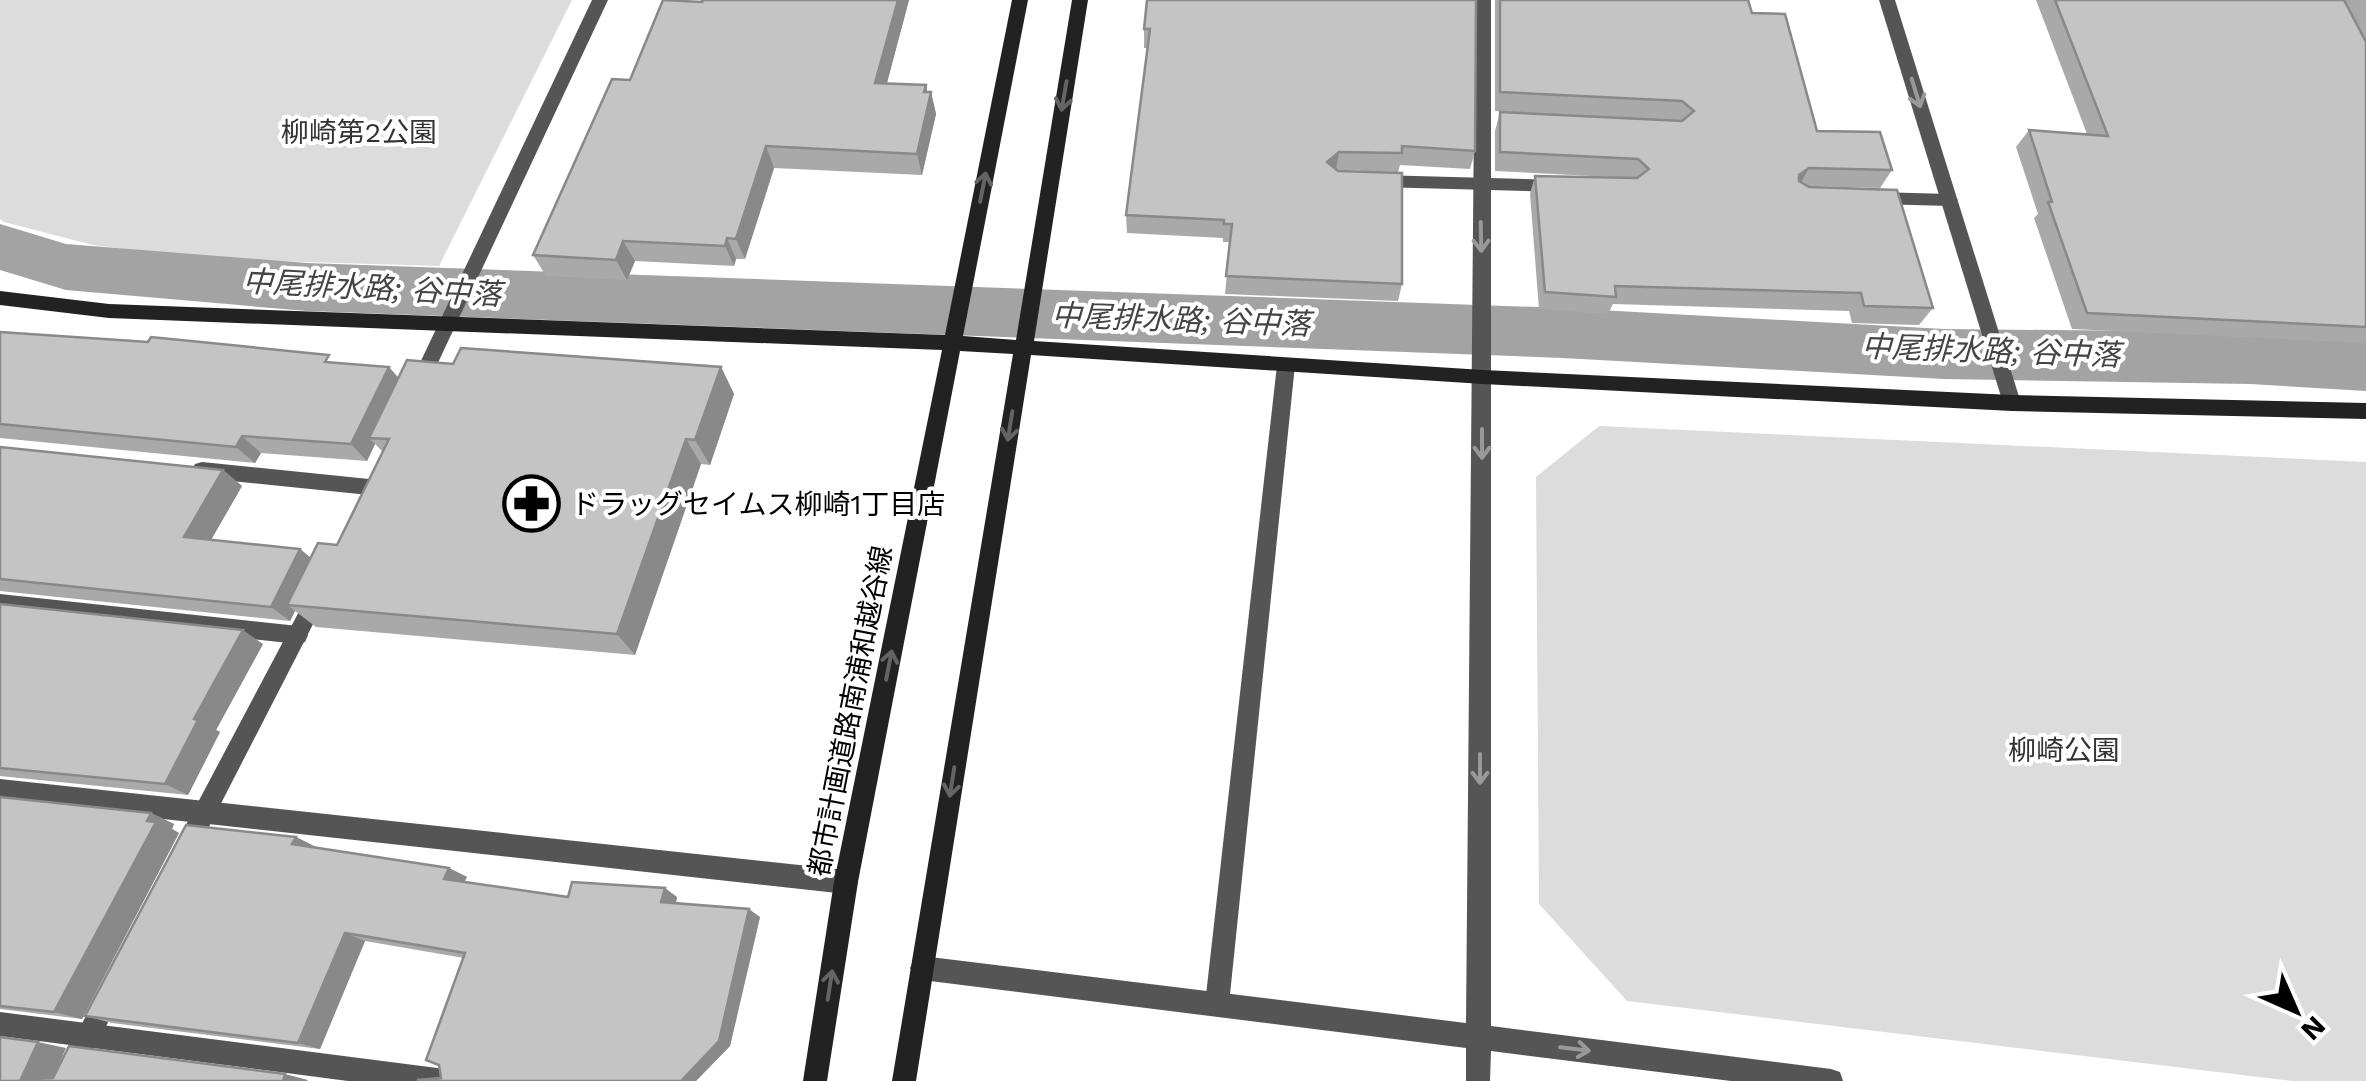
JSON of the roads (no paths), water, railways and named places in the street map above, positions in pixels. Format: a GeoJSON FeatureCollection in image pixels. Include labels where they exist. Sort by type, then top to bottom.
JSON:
{"type":"FeatureCollection","features":[{"type":"Feature","properties":{"kind":"street"},"geometry":{"type":"LineString","coordinates":[[409,406],[600,0]]}},
{"type":"Feature","properties":{"kind":"street","name":"都市計画道路南浦和越谷線"},"geometry":{"type":"LineString","coordinates":[[815,1081],[846,882],[1020,0]]}},
{"type":"Feature","properties":{"kind":"street"},"geometry":{"type":"LineString","coordinates":[[904,1081],[1080,0]]}},
{"type":"Feature","properties":{"kind":"street"},"geometry":{"type":"LineString","coordinates":[[1478,1081],[1480,120],[1484,0]]}},
{"type":"Feature","properties":{"kind":"street"},"geometry":{"type":"LineString","coordinates":[[1887,0],[2012,403]]}},
{"type":"Feature","properties":{"kind":"street"},"geometry":{"type":"LineString","coordinates":[[1480,120],[1499,121]]}},
{"type":"Feature","properties":{"kind":"street"},"geometry":{"type":"LineString","coordinates":[[1354,180],[1574,186]]}},
{"type":"Feature","properties":{"kind":"street"},"geometry":{"type":"LineString","coordinates":[[1855,198],[1950,200]]}},
{"type":"Feature","properties":{"kind":"street"},"geometry":{"type":"LineString","coordinates":[[0,298],[109,311],[448,324],[954,335],[1286,365],[1482,377],[2012,403],[2366,412]]}},
{"type":"Feature","properties":{"kind":"street"},"geometry":{"type":"LineString","coordinates":[[1217,1004],[1286,365]]}},
{"type":"Feature","properties":{"kind":"street"},"geometry":{"type":"LineString","coordinates":[[175,467],[369,487]]}},
{"type":"Feature","properties":{"kind":"street"},"geometry":{"type":"LineString","coordinates":[[177,865],[330,569]]}},
{"type":"Feature","properties":{"kind":"street"},"geometry":{"type":"LineString","coordinates":[[0,603],[298,636]]}},
{"type":"Feature","properties":{"kind":"street"},"geometry":{"type":"LineString","coordinates":[[0,790],[846,882]]}},
{"type":"Feature","properties":{"kind":"street"},"geometry":{"type":"LineString","coordinates":[[922,968],[1830,1081]]}},
{"type":"Feature","properties":{"kind":"street"},"geometry":{"type":"LineString","coordinates":[[65,1081],[115,985]]}},
{"type":"Feature","properties":{"kind":"street"},"geometry":{"type":"LineString","coordinates":[[0,1024],[445,1081]]}},
{"type":"Feature","properties":{"kind":"waterway","name":"中尾排水路; 谷中落"},"geometry":{"type":"LineString","coordinates":[[0,247],[66,267],[307,287],[1563,333],[1944,354],[2250,358],[2366,365]]}},
{"type":"Feature","properties":{"kind":"place","name":"ドラッグセイムス柳崎1丁目店"},"geometry":{"type":"Point","coordinates":[532,504]}},
{"type":"Feature","properties":{"kind":"park label","name":"柳崎第2公園"},"geometry":{"type":"Point","coordinates":[359,132]}},
{"type":"Feature","properties":{"kind":"park label","name":"柳崎公園"},"geometry":{"type":"Point","coordinates":[2064,750]}}]}
